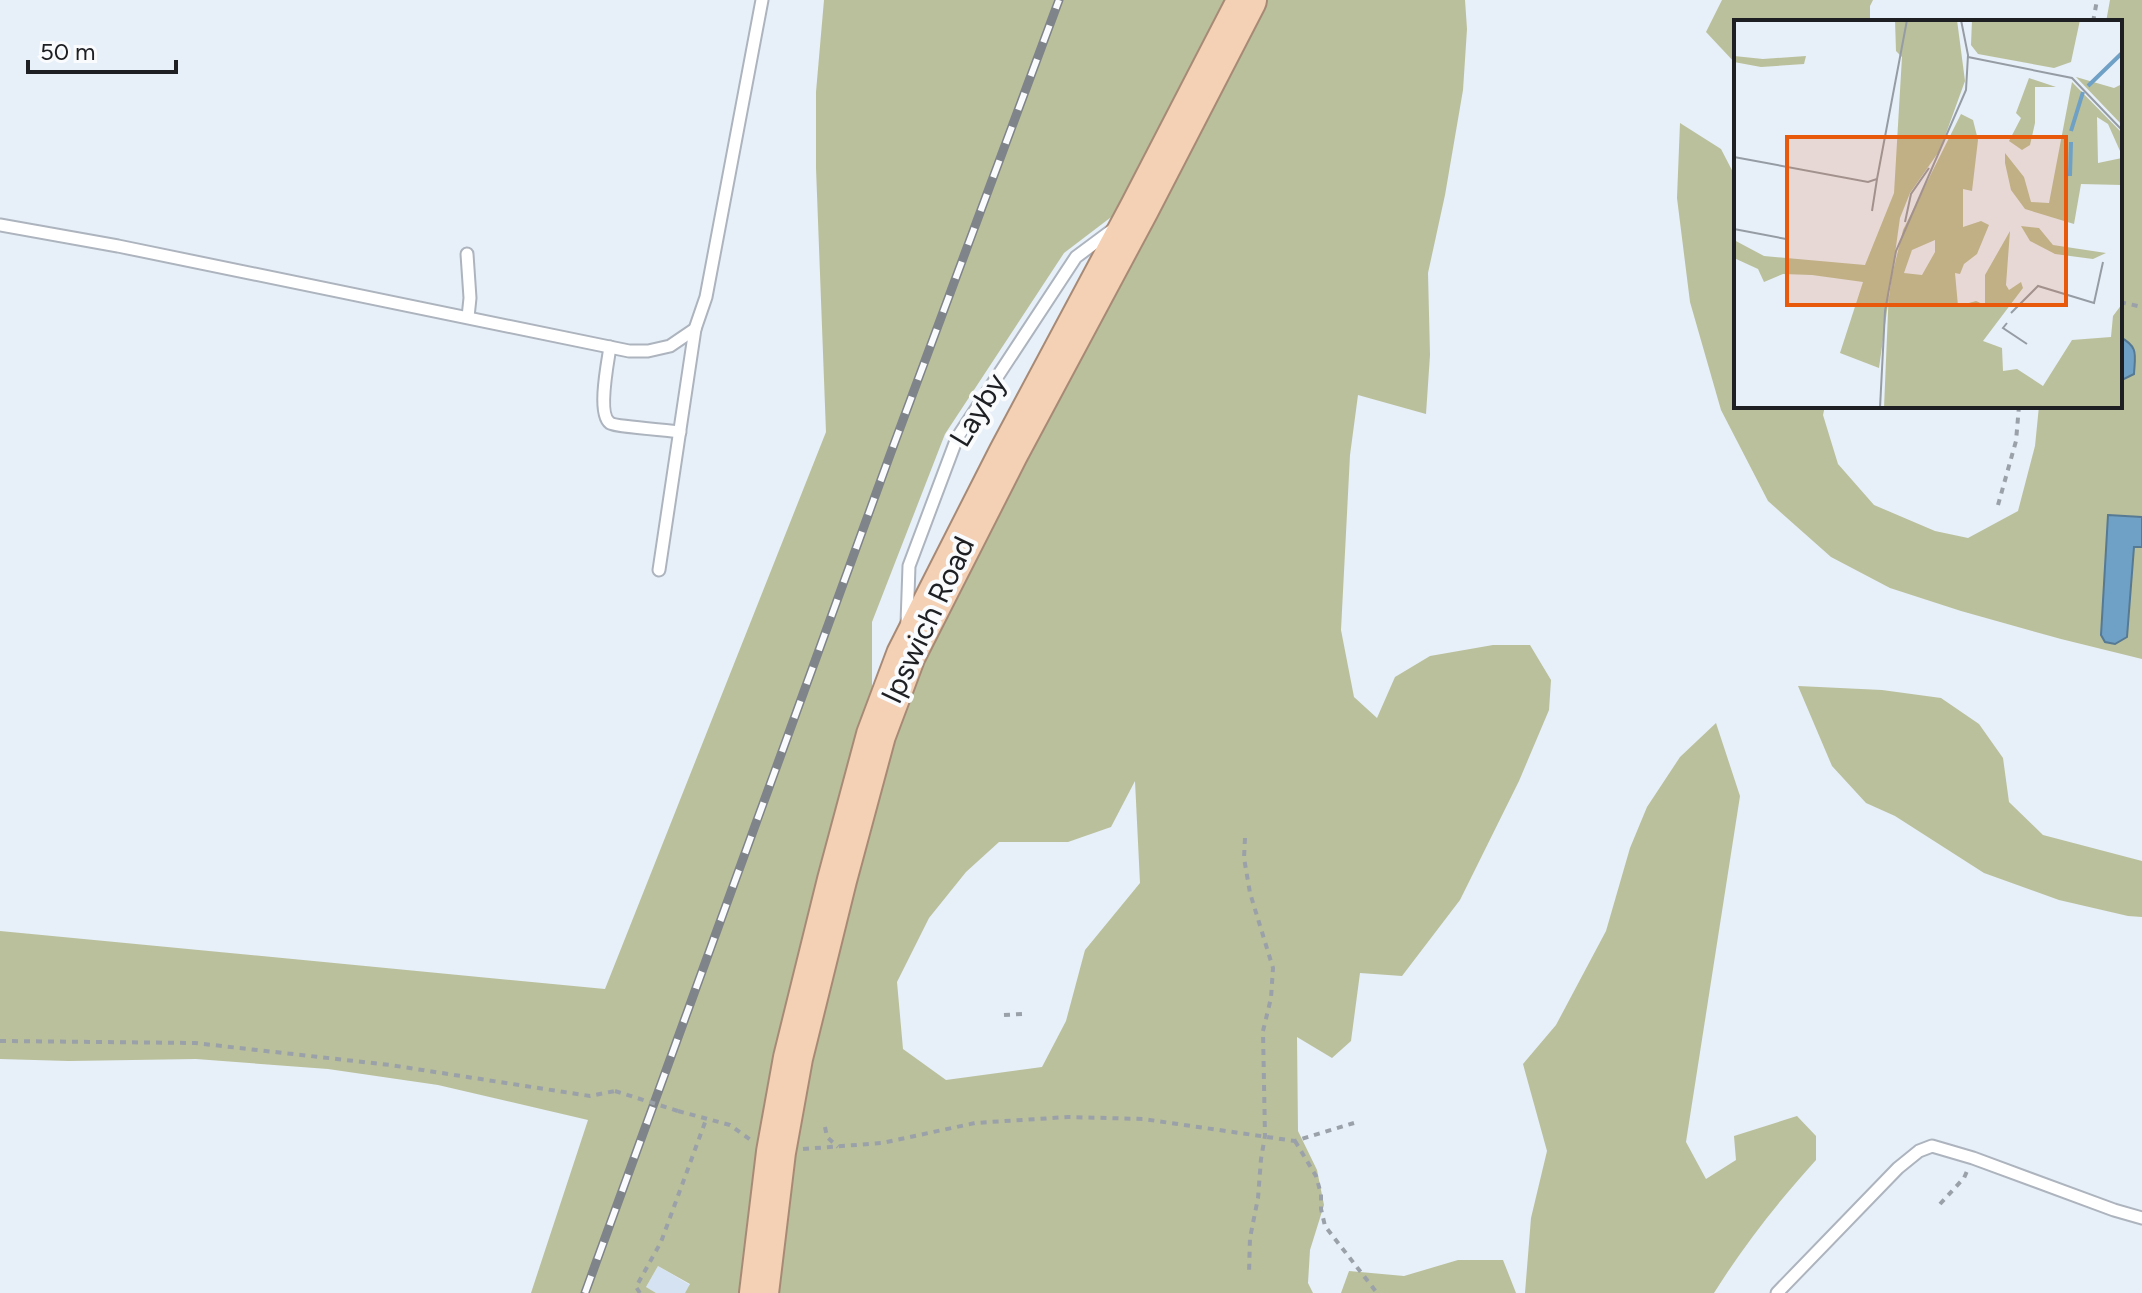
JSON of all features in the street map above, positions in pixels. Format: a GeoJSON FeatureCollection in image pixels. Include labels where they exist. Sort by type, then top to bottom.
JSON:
{"type":"FeatureCollection","features":[{"type":"Feature","properties":{"kind":"highway","name":"Ipswich Road"},"geometry":{"type":"LineString","coordinates":[[759,1293],[788,1147],[793,1058],[876,735],[906,655],[1247,0]]}},
{"type":"Feature","properties":{"kind":"lane"},"geometry":{"type":"LineString","coordinates":[[659,570],[695,329],[706,297],[762,0]]}},
{"type":"Feature","properties":{"kind":"lane","name":"Layby"},"geometry":{"type":"LineString","coordinates":[[906,655],[909,566],[957,438],[1076,257],[1139,209]]}},
{"type":"Feature","properties":{"kind":"lane"},"geometry":{"type":"LineString","coordinates":[[0,225],[118,246],[629,351],[670,346],[695,329]]}},
{"type":"Feature","properties":{"kind":"lane"},"geometry":{"type":"LineString","coordinates":[[467,254],[468,317]]}},
{"type":"Feature","properties":{"kind":"lane"},"geometry":{"type":"LineString","coordinates":[[610,347],[603,406],[610,423],[680,432]]}},
{"type":"Feature","properties":{"kind":"lane"},"geometry":{"type":"LineString","coordinates":[[1777,1293],[1898,1168],[1919,1151],[1932,1146],[2142,1218]]}},
{"type":"Feature","properties":{"kind":"path"},"geometry":{"type":"LineString","coordinates":[[2093,20],[2097,0]]}},
{"type":"Feature","properties":{"kind":"path"},"geometry":{"type":"LineString","coordinates":[[2122,302],[2142,307]]}},
{"type":"Feature","properties":{"kind":"path"},"geometry":{"type":"LineString","coordinates":[[1998,505],[2016,441],[2019,408]]}},
{"type":"Feature","properties":{"kind":"path"},"geometry":{"type":"LineString","coordinates":[[1245,838],[1244,858],[1250,893],[1273,968],[1271,998],[1263,1031],[1265,1136],[1250,1238],[1249,1273]]}},
{"type":"Feature","properties":{"kind":"path"},"geometry":{"type":"LineString","coordinates":[[1004,1015],[1022,1014]]}},
{"type":"Feature","properties":{"kind":"path"},"geometry":{"type":"LineString","coordinates":[[0,1041],[195,1043],[390,1065],[590,1096],[615,1091],[730,1125],[750,1141],[788,1147],[882,1143],[975,1123],[1068,1117],[1143,1119],[1295,1141],[1354,1123]]}},
{"type":"Feature","properties":{"kind":"path"},"geometry":{"type":"LineString","coordinates":[[640,1293],[636,1287],[661,1242],[707,1117]]}},
{"type":"Feature","properties":{"kind":"path"},"geometry":{"type":"LineString","coordinates":[[825,1127],[827,1137],[838,1147]]}},
{"type":"Feature","properties":{"kind":"path"},"geometry":{"type":"LineString","coordinates":[[1295,1141],[1316,1176],[1325,1226],[1377,1293]]}},
{"type":"Feature","properties":{"kind":"path"},"geometry":{"type":"LineString","coordinates":[[1940,1204],[1964,1178],[1973,1158]]}},
{"type":"Feature","properties":{"kind":"shaded area"},"geometry":{"type":"Polygon","coordinates":[[[658,1266],[690,1285],[685,1293],[656,1293],[646,1287],[658,1266]]]}},
{"type":"Feature","properties":{"kind":"green space"},"geometry":{"type":"Polygon","coordinates":[[[824,0],[1231,0],[1127,205],[1064,253],[945,434],[872,622],[872,712],[748,1293],[685,1293],[690,1284],[658,1266],[646,1287],[656,1293],[531,1293],[588,1120],[438,1085],[328,1069],[196,1059],[0,1059],[0,931],[605,989],[826,432],[816,168],[816,92],[824,0]]]}},
{"type":"Feature","properties":{"kind":"green space"},"geometry":{"type":"Polygon","coordinates":[[[1260,0],[1465,0],[1467,29],[1463,90],[1428,273],[1430,355],[1426,414],[1358,395],[1350,455],[1341,630],[1354,697],[1377,718],[1395,677],[1430,656],[1493,645],[1530,645],[1551,680],[1549,710],[1519,781],[1460,900],[1402,976],[1360,973],[1351,1041],[1332,1058],[1297,1037],[1298,1131],[1317,1170],[1324,1205],[1310,1250],[1308,1283],[1313,1293],[778,1293],[786,1159],[893,714],[1260,0]],[[1135,781],[1111,827],[1068,842],[999,842],[966,872],[929,918],[897,982],[903,1049],[946,1080],[1042,1067],[1066,1021],[1085,950],[1140,883],[1135,781]]]}},
{"type":"Feature","properties":{"kind":"green space"},"geometry":{"type":"Polygon","coordinates":[[[1722,0],[1873,0],[1870,20],[1734,20],[1734,62],[1706,32],[1722,0]]]}},
{"type":"Feature","properties":{"kind":"green space"},"geometry":{"type":"Polygon","coordinates":[[[2110,0],[2142,0],[2142,659],[1961,611],[1890,588],[1831,557],[1768,501],[1721,410],[1690,302],[1677,198],[1680,123],[1721,149],[1734,174],[1734,408],[1825,408],[1823,415],[1838,464],[1874,505],[1935,531],[1968,538],[2018,511],[2035,446],[2039,408],[2122,408],[2122,20],[2106,20],[2110,0]]]}},
{"type":"Feature","properties":{"kind":"green space"},"geometry":{"type":"Polygon","coordinates":[[[1798,686],[1882,690],[1941,698],[1979,724],[2003,758],[2009,802],[2043,835],[2142,861],[2142,917],[2059,900],[1984,873],[1895,816],[1866,803],[1832,766],[1798,686]]]}},
{"type":"Feature","properties":{"kind":"green space"},"geometry":{"type":"Polygon","coordinates":[[[1716,723],[1740,796],[1686,1142],[1706,1179],[1736,1160],[1734,1136],[1797,1116],[1816,1136],[1816,1160],[1762,1224],[1714,1293],[1525,1293],[1531,1218],[1547,1151],[1523,1064],[1556,1025],[1606,931],[1630,848],[1647,807],[1680,757],[1716,723]]]}},
{"type":"Feature","properties":{"kind":"green space"},"geometry":{"type":"Polygon","coordinates":[[[1458,1260],[1503,1260],[1516,1293],[1341,1293],[1349,1271],[1404,1276],[1458,1260]]]}},
{"type":"Feature","properties":{"kind":"water"},"geometry":{"type":"Polygon","coordinates":[[[2122,338],[2133,348],[2134,374],[2122,380],[2122,338]]]}},
{"type":"Feature","properties":{"kind":"water"},"geometry":{"type":"Polygon","coordinates":[[[2108,515],[2142,517],[2142,547],[2134,547],[2127,637],[2115,644],[2105,642],[2101,635],[2108,515]]]}},
{"type":"Feature","properties":{"kind":"railway"},"geometry":{"type":"LineString","coordinates":[[585,1293],[1059,0]]}}]}
